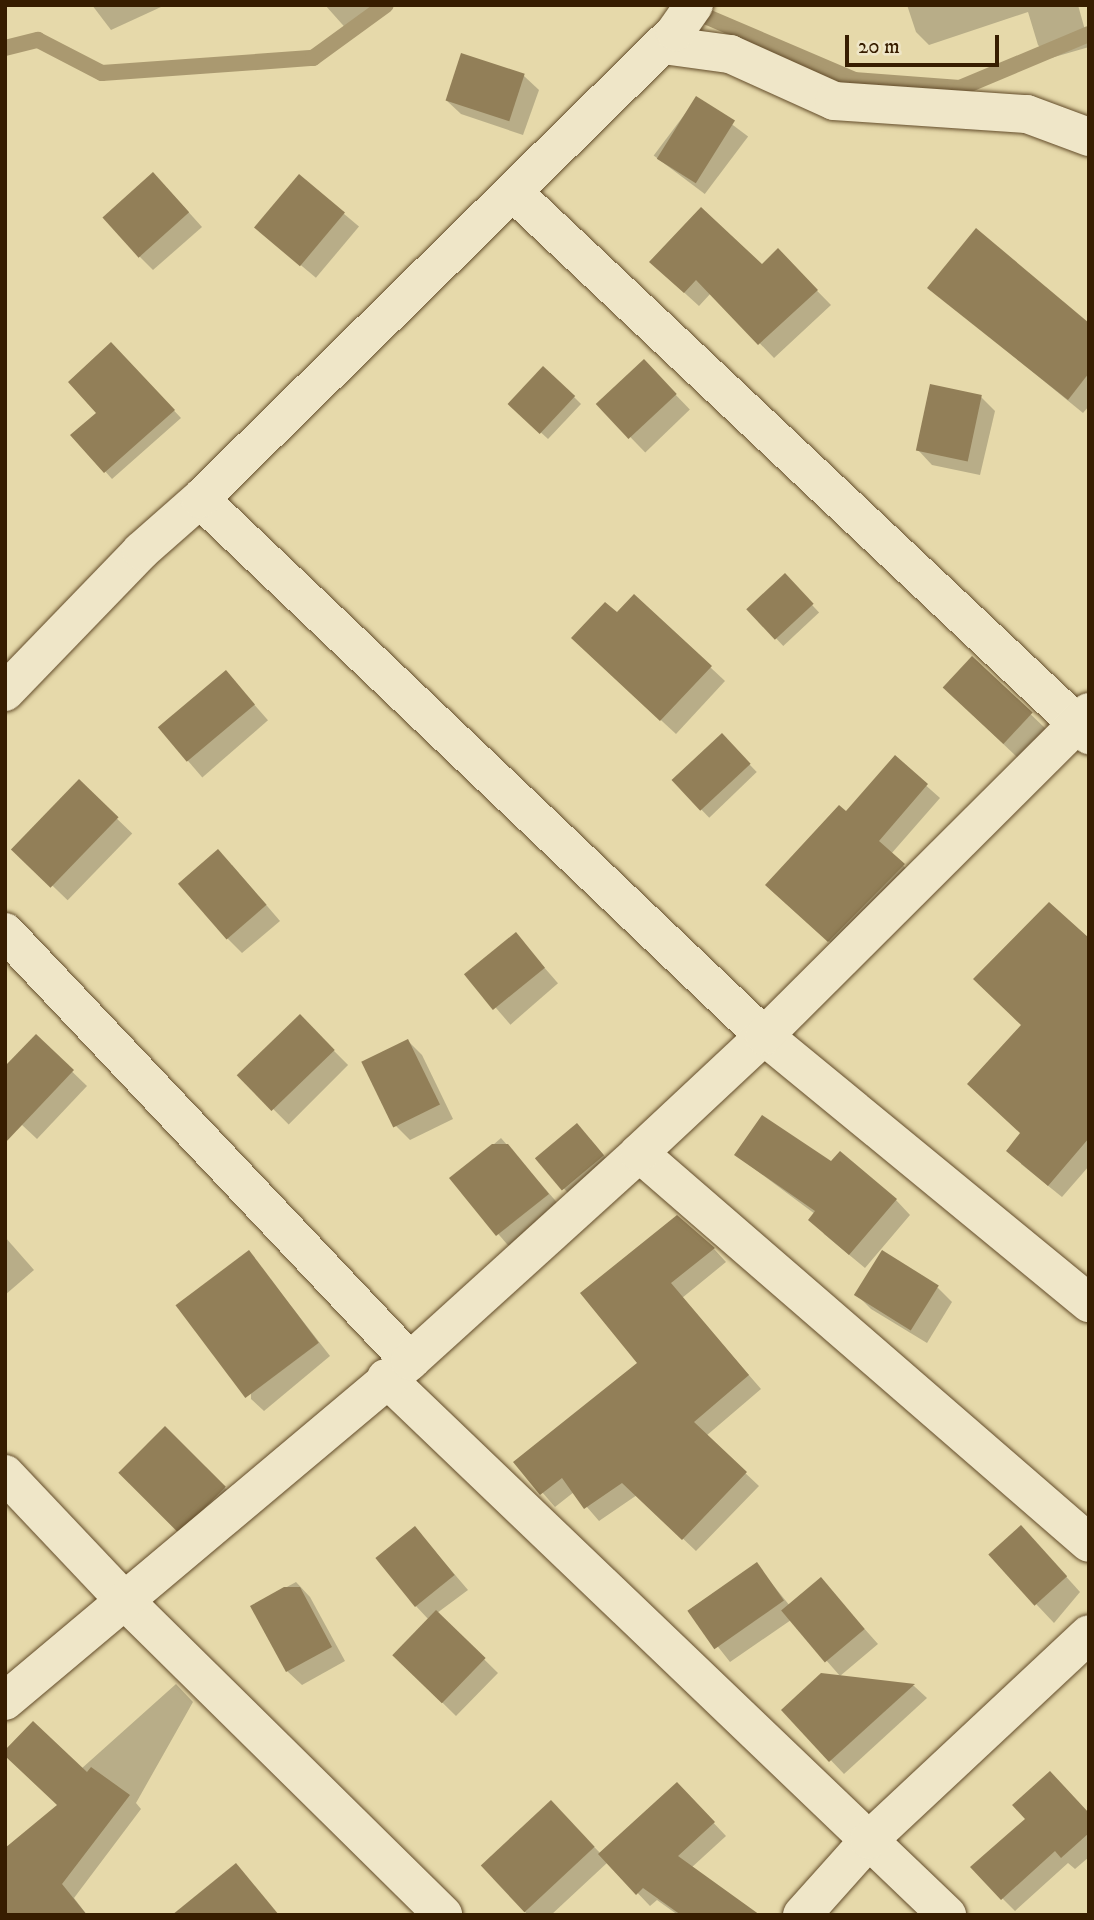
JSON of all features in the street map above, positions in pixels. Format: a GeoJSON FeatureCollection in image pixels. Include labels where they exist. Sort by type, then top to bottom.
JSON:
{"type":"FeatureCollection","features":[{"type":"Feature","properties":{"kind":"street"},"geometry":{"type":"LineString","coordinates":[[5,692],[141,551],[200,499],[677,27],[834,101],[1027,114],[1089,137]]}},
{"type":"Feature","properties":{"kind":"street"},"geometry":{"type":"LineString","coordinates":[[5,1701],[398,1369],[639,1153],[764,1036],[1085,724],[513,192]]}},
{"type":"Feature","properties":{"kind":"street"},"geometry":{"type":"LineString","coordinates":[[200,499],[764,1036],[1089,1303]]}},
{"type":"Feature","properties":{"kind":"street"},"geometry":{"type":"LineString","coordinates":[[5,932],[398,1369],[947,1915]]}},
{"type":"Feature","properties":{"kind":"street"},"geometry":{"type":"LineString","coordinates":[[639,1153],[1089,1542]]}},
{"type":"Feature","properties":{"kind":"street"},"geometry":{"type":"LineString","coordinates":[[5,1474],[125,1601],[443,1915]]}},
{"type":"Feature","properties":{"kind":"street"},"geometry":{"type":"LineString","coordinates":[[802,1915],[869,1840],[1089,1634]]}},
{"type":"Feature","properties":{"kind":"building"},"geometry":{"type":"Polygon","coordinates":[[[461,53],[525,74],[509,121],[446,101],[461,53]]]}},
{"type":"Feature","properties":{"kind":"building"},"geometry":{"type":"Polygon","coordinates":[[[696,96],[735,120],[696,183],[657,159],[696,96]]]}},
{"type":"Feature","properties":{"kind":"building"},"geometry":{"type":"Polygon","coordinates":[[[153,172],[189,212],[139,258],[102,218],[153,172]]]}},
{"type":"Feature","properties":{"kind":"building"},"geometry":{"type":"Polygon","coordinates":[[[299,174],[345,213],[300,266],[254,228],[299,174]]]}},
{"type":"Feature","properties":{"kind":"building"},"geometry":{"type":"Polygon","coordinates":[[[701,207],[762,264],[778,248],[818,290],[758,345],[696,280],[684,293],[649,262],[701,207]]]}},
{"type":"Feature","properties":{"kind":"building"},"geometry":{"type":"Polygon","coordinates":[[[976,228],[1089,323],[1089,373],[1068,400],[927,288],[976,228]]]}},
{"type":"Feature","properties":{"kind":"building"},"geometry":{"type":"Polygon","coordinates":[[[111,342],[175,410],[104,473],[70,435],[96,413],[68,382],[111,342]]]}},
{"type":"Feature","properties":{"kind":"building"},"geometry":{"type":"Polygon","coordinates":[[[644,359],[677,394],[628,439],[596,404],[644,359]]]}},
{"type":"Feature","properties":{"kind":"building"},"geometry":{"type":"Polygon","coordinates":[[[543,366],[575,396],[540,434],[508,404],[543,366]]]}},
{"type":"Feature","properties":{"kind":"building"},"geometry":{"type":"Polygon","coordinates":[[[930,384],[982,395],[968,462],[916,451],[930,384]]]}},
{"type":"Feature","properties":{"kind":"building"},"geometry":{"type":"Polygon","coordinates":[[[785,573],[814,604],[775,640],[746,609],[785,573]]]}},
{"type":"Feature","properties":{"kind":"building"},"geometry":{"type":"Polygon","coordinates":[[[634,594],[712,666],[660,721],[571,638],[605,602],[617,612],[634,594]]]}},
{"type":"Feature","properties":{"kind":"building"},"geometry":{"type":"Polygon","coordinates":[[[972,656],[1033,713],[1003,744],[943,687],[972,656]]]}},
{"type":"Feature","properties":{"kind":"building"},"geometry":{"type":"Polygon","coordinates":[[[226,670],[255,704],[187,762],[158,727],[226,670]]]}},
{"type":"Feature","properties":{"kind":"building"},"geometry":{"type":"Polygon","coordinates":[[[722,733],[751,764],[700,811],[672,780],[722,733]]]}},
{"type":"Feature","properties":{"kind":"building"},"geometry":{"type":"Polygon","coordinates":[[[895,755],[928,784],[879,841],[905,864],[828,942],[765,885],[839,805],[846,811],[895,755]]]}},
{"type":"Feature","properties":{"kind":"building"},"geometry":{"type":"Polygon","coordinates":[[[79,779],[119,817],[50,888],[11,849],[79,779]]]}},
{"type":"Feature","properties":{"kind":"building"},"geometry":{"type":"Polygon","coordinates":[[[218,849],[267,905],[227,940],[178,884],[218,849]]]}},
{"type":"Feature","properties":{"kind":"building"},"geometry":{"type":"Polygon","coordinates":[[[1049,902],[1089,938],[1089,1138],[1048,1186],[1006,1151],[1020,1133],[967,1084],[1021,1025],[973,979],[1049,902]]]}},
{"type":"Feature","properties":{"kind":"building"},"geometry":{"type":"Polygon","coordinates":[[[516,932],[545,968],[493,1010],[464,974],[516,932]]]}},
{"type":"Feature","properties":{"kind":"building"},"geometry":{"type":"Polygon","coordinates":[[[300,1014],[335,1050],[271,1111],[237,1075],[300,1014]]]}},
{"type":"Feature","properties":{"kind":"building"},"geometry":{"type":"Polygon","coordinates":[[[36,1034],[74,1070],[5,1143],[5,1066],[36,1034]]]}},
{"type":"Feature","properties":{"kind":"building"},"geometry":{"type":"Polygon","coordinates":[[[408,1039],[440,1105],[393,1127],[361,1062],[408,1039]]]}},
{"type":"Feature","properties":{"kind":"building"},"geometry":{"type":"Polygon","coordinates":[[[762,1115],[831,1161],[840,1151],[897,1199],[849,1255],[808,1220],[815,1211],[734,1155],[762,1115]]]}},
{"type":"Feature","properties":{"kind":"building"},"geometry":{"type":"Polygon","coordinates":[[[577,1123],[604,1155],[562,1191],[535,1158],[577,1123]]]}},
{"type":"Feature","properties":{"kind":"building"},"geometry":{"type":"Polygon","coordinates":[[[492,1144],[508,1144],[549,1194],[496,1236],[449,1178],[492,1144]]]}},
{"type":"Feature","properties":{"kind":"building"},"geometry":{"type":"Polygon","coordinates":[[[677,1215],[715,1248],[671,1283],[749,1375],[694,1422],[747,1472],[682,1540],[622,1483],[584,1509],[562,1478],[540,1495],[513,1462],[637,1363],[580,1293],[677,1215]]]}},
{"type":"Feature","properties":{"kind":"building"},"geometry":{"type":"Polygon","coordinates":[[[249,1250],[319,1343],[245,1398],[176,1305],[249,1250]]]}},
{"type":"Feature","properties":{"kind":"building"},"geometry":{"type":"Polygon","coordinates":[[[882,1250],[939,1286],[911,1330],[854,1295],[882,1250]]]}},
{"type":"Feature","properties":{"kind":"building"},"geometry":{"type":"Polygon","coordinates":[[[165,1426],[226,1487],[179,1533],[118,1473],[165,1426]]]}},
{"type":"Feature","properties":{"kind":"building"},"geometry":{"type":"Polygon","coordinates":[[[1021,1525],[1067,1576],[1034,1606],[988,1554],[1021,1525]]]}},
{"type":"Feature","properties":{"kind":"building"},"geometry":{"type":"Polygon","coordinates":[[[415,1526],[455,1575],[415,1607],[375,1558],[415,1526]]]}},
{"type":"Feature","properties":{"kind":"building"},"geometry":{"type":"Polygon","coordinates":[[[757,1562],[784,1601],[714,1649],[687,1611],[757,1562]]]}},
{"type":"Feature","properties":{"kind":"building"},"geometry":{"type":"Polygon","coordinates":[[[821,1577],[865,1629],[825,1663],[781,1610],[821,1577]]]}},
{"type":"Feature","properties":{"kind":"building"},"geometry":{"type":"Polygon","coordinates":[[[284,1587],[300,1587],[332,1647],[286,1672],[250,1606],[284,1587]]]}},
{"type":"Feature","properties":{"kind":"building"},"geometry":{"type":"Polygon","coordinates":[[[436,1610],[486,1658],[442,1703],[392,1655],[436,1610]]]}},
{"type":"Feature","properties":{"kind":"building"},"geometry":{"type":"Polygon","coordinates":[[[821,1673],[915,1684],[829,1762],[781,1710],[821,1673]]]}},
{"type":"Feature","properties":{"kind":"building"},"geometry":{"type":"Polygon","coordinates":[[[33,1721],[87,1772],[91,1767],[130,1795],[62,1884],[87,1915],[5,1915],[5,1848],[57,1805],[5,1756],[5,1750],[33,1721]]]}},
{"type":"Feature","properties":{"kind":"building"},"geometry":{"type":"Polygon","coordinates":[[[1050,1771],[1089,1813],[1089,1833],[1061,1858],[1055,1851],[1001,1900],[970,1867],[1025,1819],[1012,1805],[1050,1771]]]}},
{"type":"Feature","properties":{"kind":"building"},"geometry":{"type":"Polygon","coordinates":[[[677,1782],[715,1822],[678,1856],[760,1915],[681,1915],[643,1888],[636,1895],[598,1854],[677,1782]]]}},
{"type":"Feature","properties":{"kind":"building"},"geometry":{"type":"Polygon","coordinates":[[[551,1800],[595,1847],[524,1912],[481,1865],[551,1800]]]}},
{"type":"Feature","properties":{"kind":"building"},"geometry":{"type":"Polygon","coordinates":[[[236,1863],[279,1915],[172,1915],[236,1863]]]}},
{"type":"Feature","properties":{"kind":"waterway"},"geometry":{"type":"LineString","coordinates":[[5,48],[38,40],[102,73],[313,58],[386,5]]}},
{"type":"Feature","properties":{"kind":"waterway"},"geometry":{"type":"LineString","coordinates":[[691,10],[854,80],[960,88],[1089,34]]}}]}
